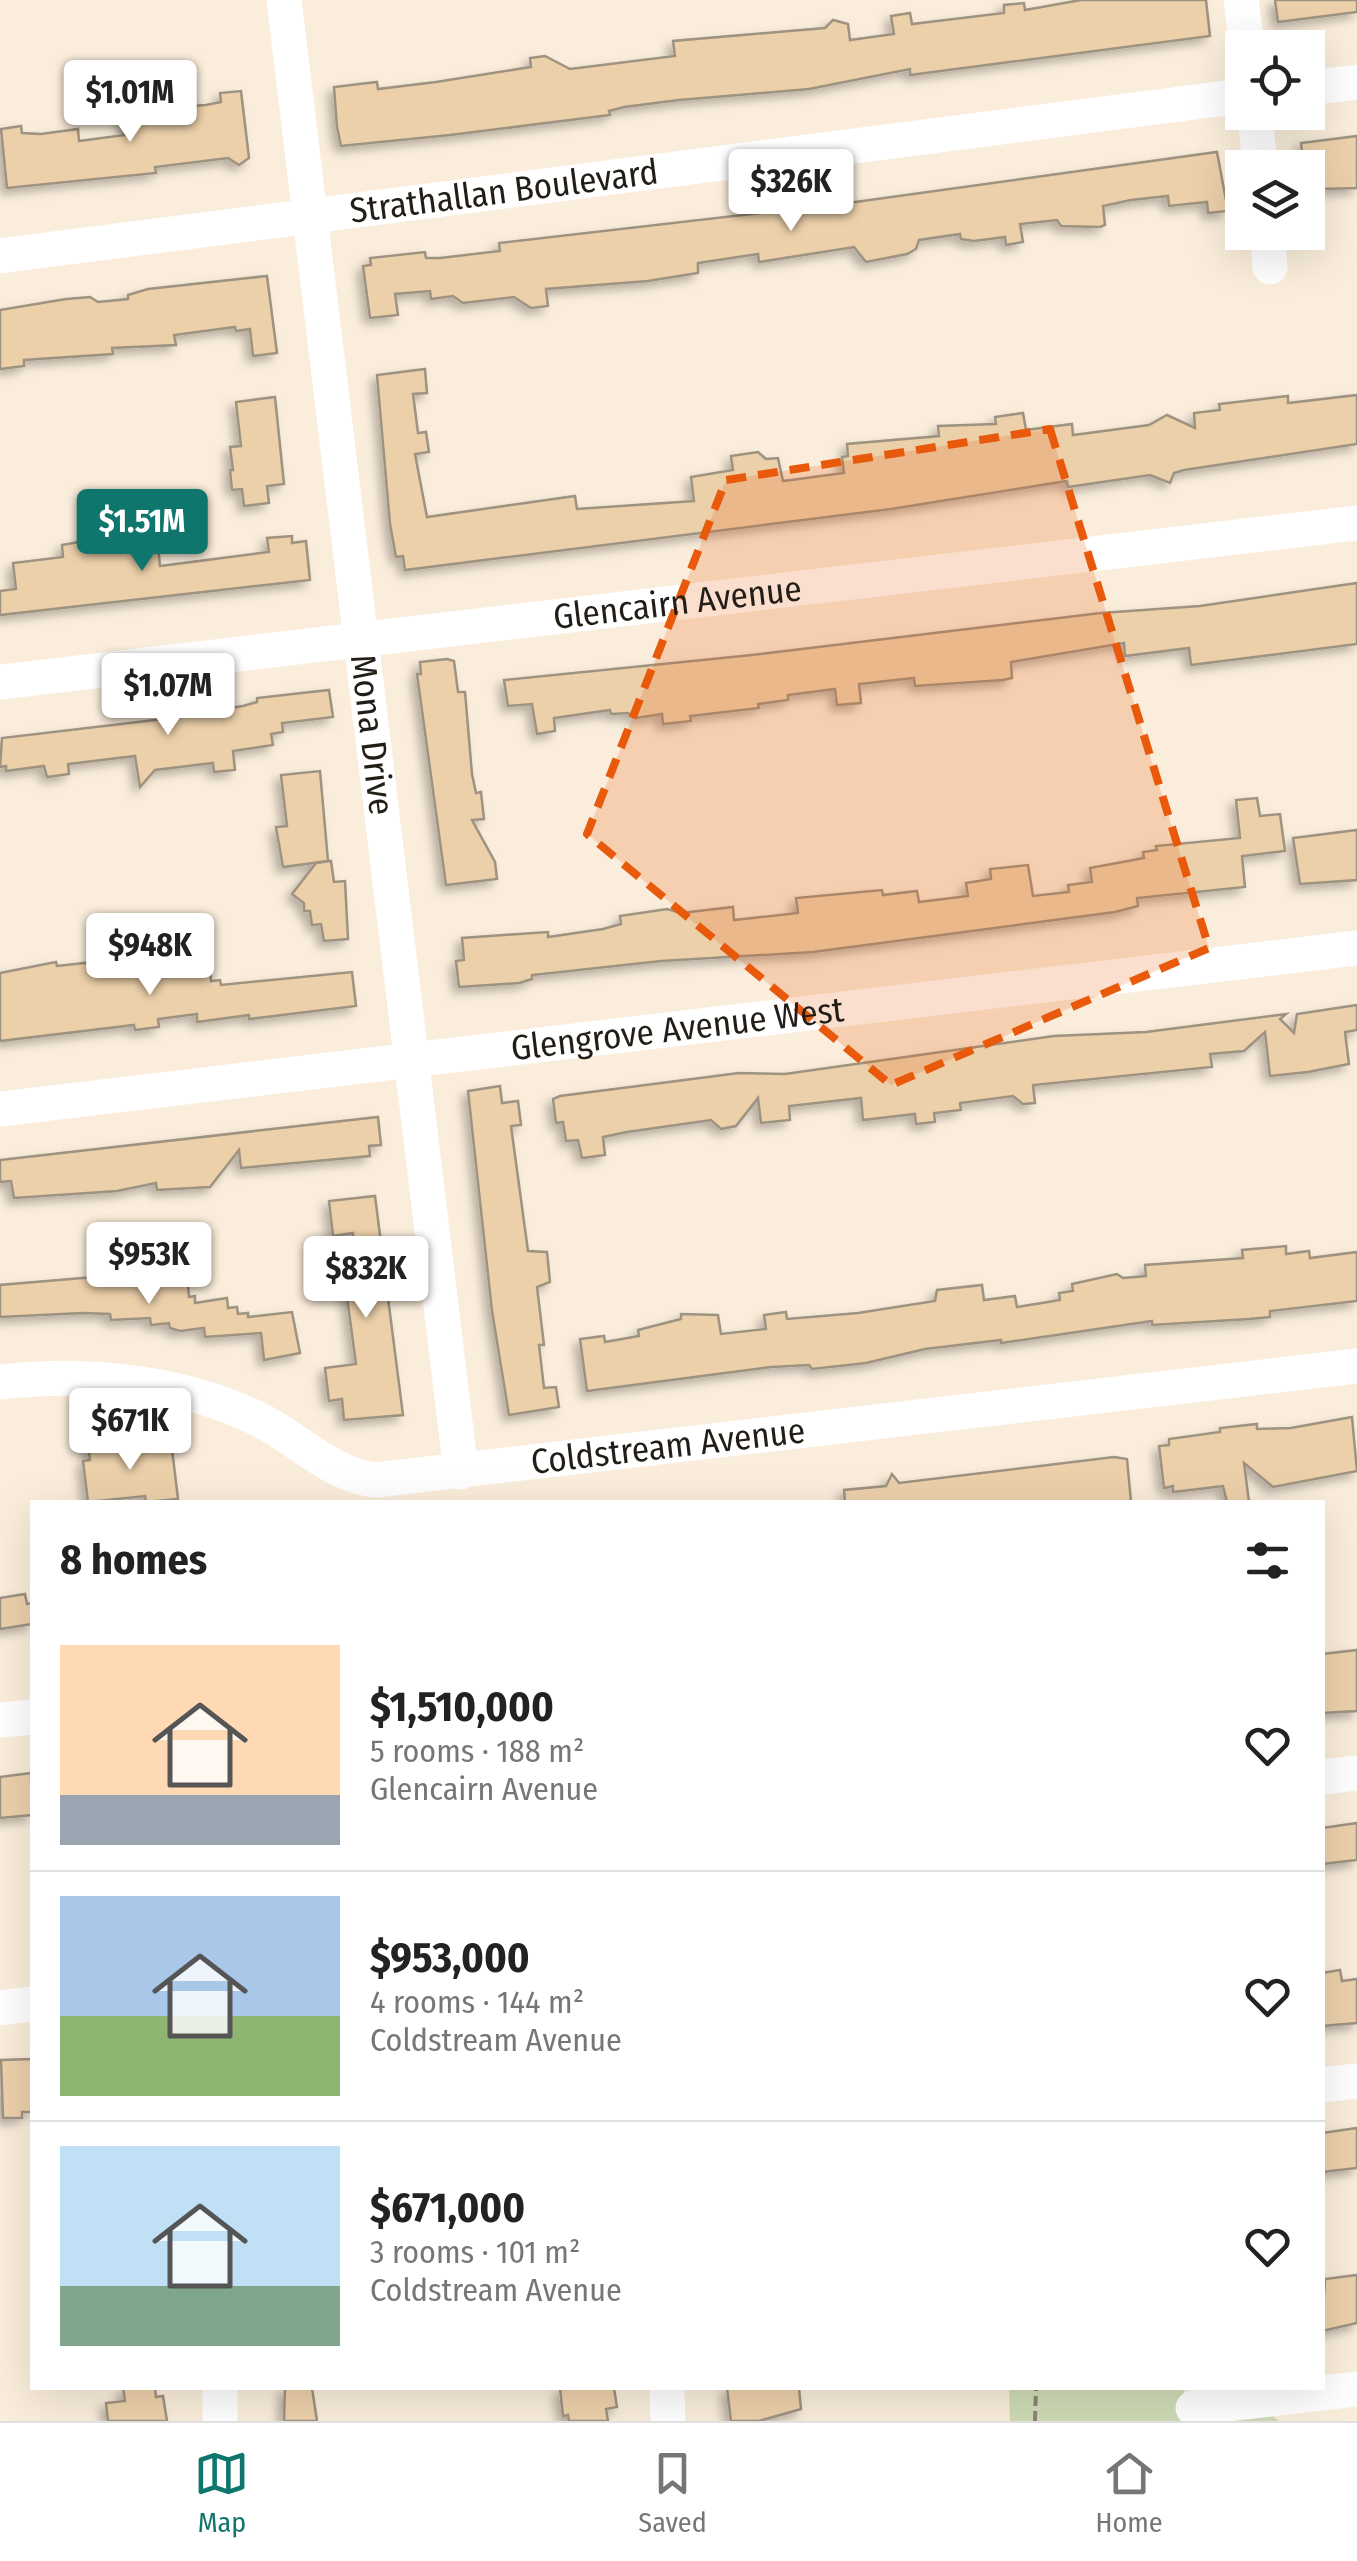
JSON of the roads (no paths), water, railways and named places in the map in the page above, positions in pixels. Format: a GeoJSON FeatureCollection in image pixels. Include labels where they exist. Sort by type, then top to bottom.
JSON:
{"type":"FeatureCollection","features":[{"type":"Feature","properties":{"kind":"street","name":"Mona Drive"},"geometry":{"type":"LineString","coordinates":[[284,0],[460,1472]]}},
{"type":"Feature","properties":{"kind":"street"},"geometry":{"type":"LineString","coordinates":[[1242,0],[1246,30]]}},
{"type":"Feature","properties":{"kind":"street"},"geometry":{"type":"LineString","coordinates":[[1325,86],[1357,82]]}},
{"type":"Feature","properties":{"kind":"street","name":"Strathallan Boulevard"},"geometry":{"type":"LineString","coordinates":[[0,256],[1225,98]]}},
{"type":"Feature","properties":{"kind":"street","name":"Glencairn Avenue"},"geometry":{"type":"LineString","coordinates":[[0,682],[1357,523]]}},
{"type":"Feature","properties":{"kind":"street","name":"Glengrove Avenue West"},"geometry":{"type":"LineString","coordinates":[[0,1109],[1357,948]]}},
{"type":"Feature","properties":{"kind":"street","name":"Coldstream Avenue"},"geometry":{"type":"LineString","coordinates":[[0,1382],[41,1378],[135,1384],[220,1404],[262,1421],[357,1477],[387,1480],[1357,1366]]}},
{"type":"Feature","properties":{"kind":"street"},"geometry":{"type":"LineString","coordinates":[[0,1720],[30,1717]]}},
{"type":"Feature","properties":{"kind":"street"},"geometry":{"type":"LineString","coordinates":[[1325,1777],[1357,1772]]}},
{"type":"Feature","properties":{"kind":"street"},"geometry":{"type":"LineString","coordinates":[[0,2008],[30,2004]]}},
{"type":"Feature","properties":{"kind":"street"},"geometry":{"type":"LineString","coordinates":[[1325,2085],[1357,2081]]}},
{"type":"Feature","properties":{"kind":"street"},"geometry":{"type":"LineString","coordinates":[[220,2390],[220,2421]]}},
{"type":"Feature","properties":{"kind":"street"},"geometry":{"type":"LineString","coordinates":[[667,2390],[668,2421]]}},
{"type":"Feature","properties":{"kind":"street"},"geometry":{"type":"LineString","coordinates":[[1193,2408],[1298,2409],[1357,2390]]}}]}
